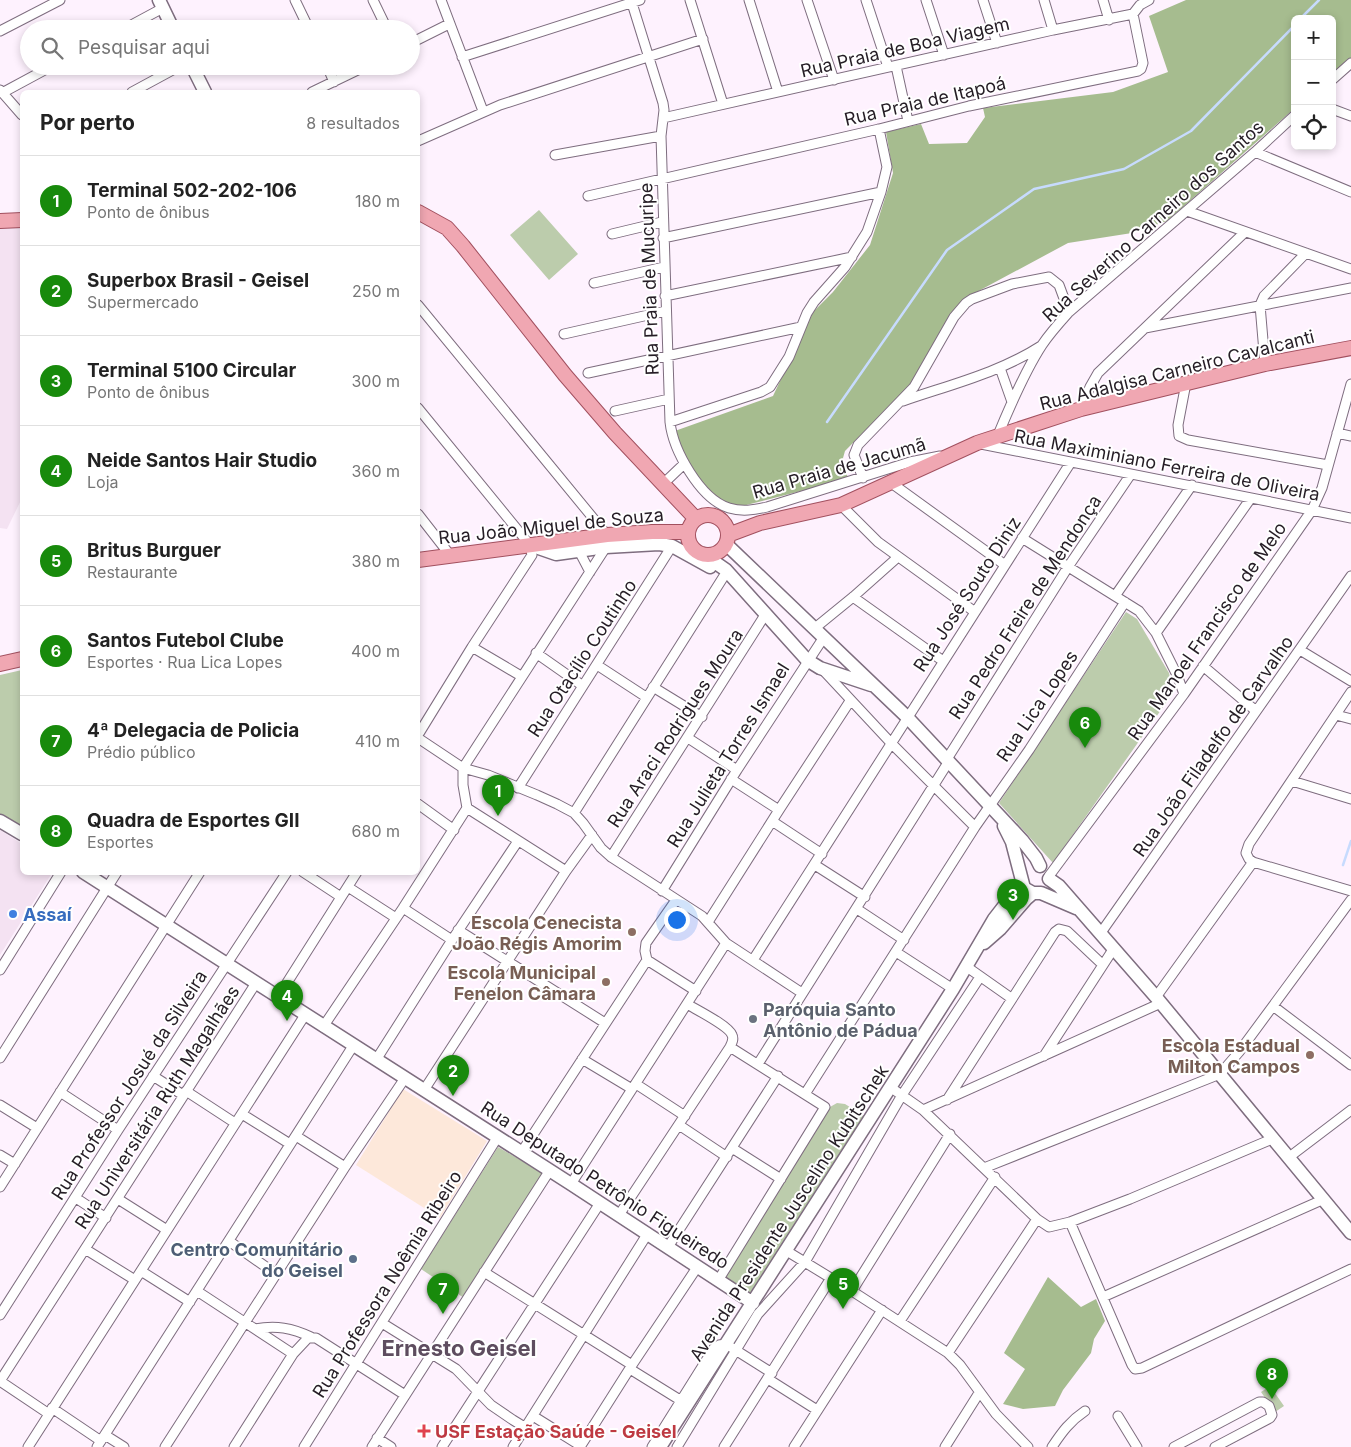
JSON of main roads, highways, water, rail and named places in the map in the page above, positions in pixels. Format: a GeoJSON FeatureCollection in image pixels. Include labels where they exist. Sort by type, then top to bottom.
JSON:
{"type":"FeatureCollection","features":[{"type":"Feature","properties":{"kind":"main road"},"geometry":{"type":"LineString","coordinates":[[161,4],[169,20]]}},
{"type":"Feature","properties":{"kind":"main road"},"geometry":{"type":"LineString","coordinates":[[196,75],[204,90]]}},
{"type":"Feature","properties":{"kind":"main road"},"geometry":{"type":"LineString","coordinates":[[420,213],[441,224],[452,234],[565,375],[615,433],[696,519]]}},
{"type":"Feature","properties":{"kind":"main road"},"geometry":{"type":"LineString","coordinates":[[0,221],[20,220]]}},
{"type":"Feature","properties":{"kind":"main road","name":"Rua Adalgisa Carneiro Cavalcanti"},"geometry":{"type":"LineString","coordinates":[[727,540],[760,523],[841,505],[977,443],[1080,409],[1265,364],[1351,348]]}},
{"type":"Feature","properties":{"kind":"main road"},"geometry":{"type":"LineString","coordinates":[[703,554],[716,554],[727,540],[727,529],[719,518],[706,515],[696,519],[688,532],[690,544],[694,548],[726,570],[807,660],[820,668],[876,686]]}},
{"type":"Feature","properties":{"kind":"main road","name":"Rua Adalgisa Carneiro Cavalcanti"},"geometry":{"type":"LineString","coordinates":[[719,518],[760,523]]}},
{"type":"Feature","properties":{"kind":"main road","name":"Rua João Miguel de Souza"},"geometry":{"type":"LineString","coordinates":[[420,560],[450,554],[530,545],[606,541],[652,532],[688,532]]}},
{"type":"Feature","properties":{"kind":"main road"},"geometry":{"type":"LineString","coordinates":[[727,540],[907,717],[1022,840],[1040,866],[1046,870],[1049,878],[1059,886],[1078,910],[1114,948],[1351,1233]]}},
{"type":"Feature","properties":{"kind":"main road"},"geometry":{"type":"LineString","coordinates":[[530,545],[556,554],[579,552],[606,541],[672,546],[738,582]]}},
{"type":"Feature","properties":{"kind":"main road"},"geometry":{"type":"LineString","coordinates":[[0,664],[20,659]]}},
{"type":"Feature","properties":{"kind":"main road"},"geometry":{"type":"LineString","coordinates":[[993,809],[1012,842],[1024,888],[1078,910]]}},
{"type":"Feature","properties":{"kind":"main road"},"geometry":{"type":"LineString","coordinates":[[0,821],[20,833]]}},
{"type":"Feature","properties":{"kind":"main road"},"geometry":{"type":"LineString","coordinates":[[1022,879],[1029,867],[1040,866]]}},
{"type":"Feature","properties":{"kind":"main road","name":"Rua Deputado Petrônio Figueiredo"},"geometry":{"type":"LineString","coordinates":[[88,875],[323,1027],[648,1233],[754,1303]]}},
{"type":"Feature","properties":{"kind":"main road"},"geometry":{"type":"LineString","coordinates":[[979,946],[1000,929],[1026,899],[1045,890],[1049,878]]}},
{"type":"Feature","properties":{"kind":"main road","name":"Avenida Presidente Juscelino Kubitschek"},"geometry":{"type":"LineString","coordinates":[[660,1445],[691,1390],[731,1348],[754,1303],[785,1250],[930,1027],[994,920],[1022,879]]}},
{"type":"Feature","properties":{"kind":"waterway"},"geometry":{"type":"LineString","coordinates":[[1304,15],[1319,0]]}},
{"type":"Feature","properties":{"kind":"waterway"},"geometry":{"type":"LineString","coordinates":[[827,422],[947,250],[1034,189],[1124,169],[1191,131],[1291,29]]}},
{"type":"Feature","properties":{"kind":"waterway"},"geometry":{"type":"LineString","coordinates":[[1343,865],[1351,841]]}},
{"type":"Feature","properties":{"kind":"place","name":"Santos Futebol Clube"},"geometry":{"type":"Point","coordinates":[1085,748]}},
{"type":"Feature","properties":{"kind":"place","name":"Terminal 502-202-106"},"geometry":{"type":"Point","coordinates":[498,816]}},
{"type":"Feature","properties":{"kind":"place","name":"Assaí"},"geometry":{"type":"Point","coordinates":[13,914]}},
{"type":"Feature","properties":{"kind":"place","name":"Terminal 5100 Circular"},"geometry":{"type":"Point","coordinates":[1013,920]}},
{"type":"Feature","properties":{"kind":"place","name":"Escola Cenecista João Régis Amorim"},"geometry":{"type":"Point","coordinates":[632,932]}},
{"type":"Feature","properties":{"kind":"place","name":"Escola Municipal Fenelon Câmara"},"geometry":{"type":"Point","coordinates":[606,982]}},
{"type":"Feature","properties":{"kind":"place","name":"Paróquia Santo Antônio de Pádua"},"geometry":{"type":"Point","coordinates":[753,1019]}},
{"type":"Feature","properties":{"kind":"place","name":"Neide Santos Hair Studio"},"geometry":{"type":"Point","coordinates":[287,1021]}},
{"type":"Feature","properties":{"kind":"place","name":"Escola Estadual Milton Campos"},"geometry":{"type":"Point","coordinates":[1310,1055]}},
{"type":"Feature","properties":{"kind":"place","name":"Superbox Brasil - Geisel"},"geometry":{"type":"Point","coordinates":[453,1096]}},
{"type":"Feature","properties":{"kind":"place","name":"Centro Comunitário do Geisel"},"geometry":{"type":"Point","coordinates":[353,1259]}},
{"type":"Feature","properties":{"kind":"place","name":"Britus Burguer"},"geometry":{"type":"Point","coordinates":[843,1309]}},
{"type":"Feature","properties":{"kind":"place","name":"4ª Delegacia de Policia"},"geometry":{"type":"Point","coordinates":[443,1314]}},
{"type":"Feature","properties":{"kind":"place","name":"Quadra de Esportes GII"},"geometry":{"type":"Point","coordinates":[1272,1399]}},
{"type":"Feature","properties":{"kind":"place","name":"USF Estação Saúde - Geisel"},"geometry":{"type":"Point","coordinates":[424,1431]}},
{"type":"Feature","properties":{"kind":"district","name":"Ernesto Geisel"},"geometry":{"type":"Point","coordinates":[459,1348]}}]}
